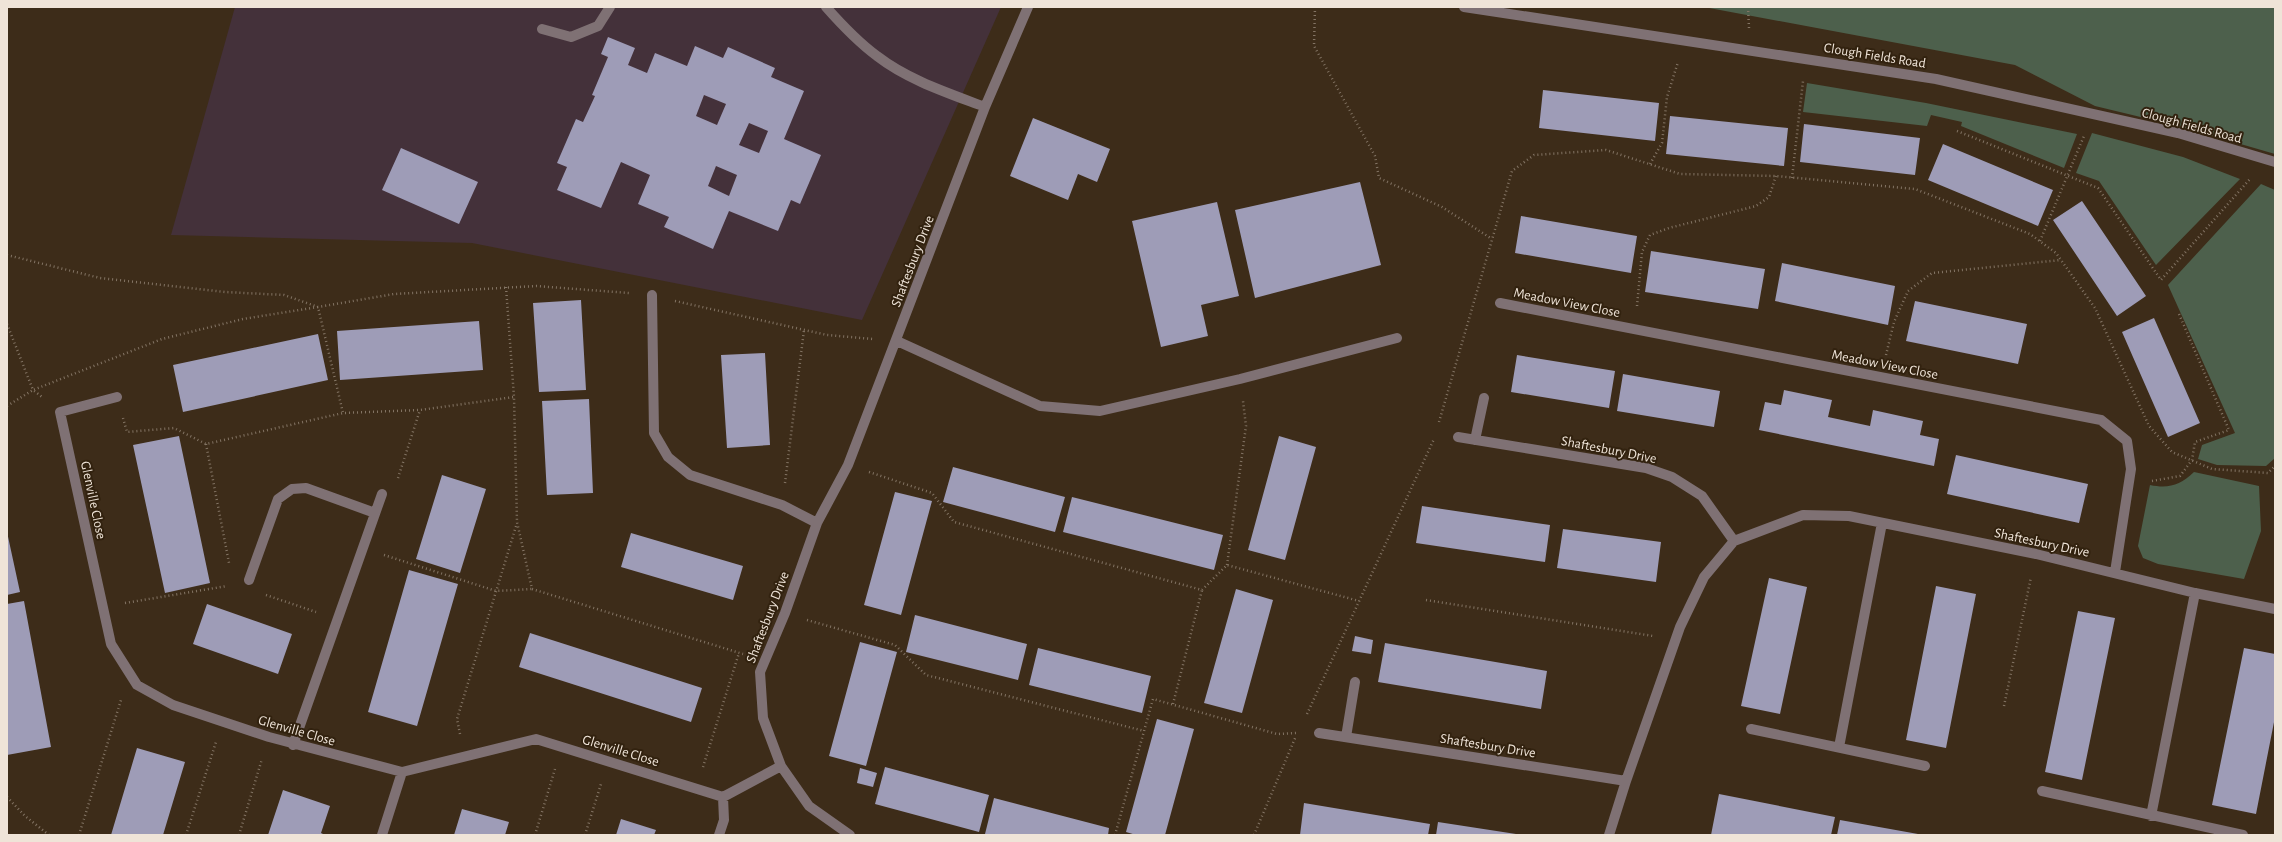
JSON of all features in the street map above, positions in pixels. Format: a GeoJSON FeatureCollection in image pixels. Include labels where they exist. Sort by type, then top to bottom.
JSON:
{"type":"FeatureCollection","features":[{"type":"Feature","properties":{"kind":"street"},"geometry":{"type":"LineString","coordinates":[[542,28],[571,37],[598,26],[610,7]]}},
{"type":"Feature","properties":{"kind":"street"},"geometry":{"type":"LineString","coordinates":[[826,7],[845,28],[877,56],[923,82],[985,107]]}},
{"type":"Feature","properties":{"kind":"street","name":"Shaftesbury Drive"},"geometry":{"type":"LineString","coordinates":[[850,835],[809,806],[781,766],[763,718],[760,672],[785,613],[817,523],[848,465],[897,341],[985,107],[1028,7]]}},
{"type":"Feature","properties":{"kind":"street","name":"Clough Fields Road"},"geometry":{"type":"LineString","coordinates":[[1464,7],[1936,79],[2178,133],[2271,161]]}},
{"type":"Feature","properties":{"kind":"street"},"geometry":{"type":"LineString","coordinates":[[652,295],[654,433],[668,457],[690,475],[782,505],[817,523]]}},
{"type":"Feature","properties":{"kind":"street","name":"Meadow View Close"},"geometry":{"type":"LineString","coordinates":[[1500,303],[2101,420],[2127,441],[2131,469],[2115,572]]}},
{"type":"Feature","properties":{"kind":"street"},"geometry":{"type":"LineString","coordinates":[[897,341],[1040,406],[1100,411],[1240,379],[1397,338]]}},
{"type":"Feature","properties":{"kind":"street"},"geometry":{"type":"LineString","coordinates":[[60,412],[117,397]]}},
{"type":"Feature","properties":{"kind":"street"},"geometry":{"type":"LineString","coordinates":[[1475,440],[1484,398]]}},
{"type":"Feature","properties":{"kind":"street","name":"Glenville Close"},"geometry":{"type":"LineString","coordinates":[[60,412],[111,644],[137,685],[173,706],[293,746],[402,772],[536,738],[723,797]]}},
{"type":"Feature","properties":{"kind":"street","name":"Shaftesbury Drive"},"geometry":{"type":"LineString","coordinates":[[1458,437],[1646,468],[1672,477],[1702,496],[1734,541]]}},
{"type":"Feature","properties":{"kind":"street"},"geometry":{"type":"LineString","coordinates":[[249,580],[278,499],[292,489],[306,488],[375,513]]}},
{"type":"Feature","properties":{"kind":"street"},"geometry":{"type":"LineString","coordinates":[[293,746],[382,494]]}},
{"type":"Feature","properties":{"kind":"street","name":"Shaftesbury Drive"},"geometry":{"type":"LineString","coordinates":[[1610,835],[1626,781],[1676,640],[1704,577],[1734,541],[1803,515],[1849,516],[2036,554],[2115,572],[2195,593],[2275,609]]}},
{"type":"Feature","properties":{"kind":"street"},"geometry":{"type":"LineString","coordinates":[[1839,747],[1882,523]]}},
{"type":"Feature","properties":{"kind":"street"},"geometry":{"type":"LineString","coordinates":[[2151,816],[2195,593]]}},
{"type":"Feature","properties":{"kind":"street"},"geometry":{"type":"LineString","coordinates":[[1346,737],[1355,682]]}},
{"type":"Feature","properties":{"kind":"street"},"geometry":{"type":"LineString","coordinates":[[1751,729],[1925,766]]}},
{"type":"Feature","properties":{"kind":"street","name":"Shaftesbury Drive"},"geometry":{"type":"LineString","coordinates":[[1319,733],[1626,781]]}},
{"type":"Feature","properties":{"kind":"street"},"geometry":{"type":"LineString","coordinates":[[719,835],[724,820],[723,797],[781,766]]}},
{"type":"Feature","properties":{"kind":"street"},"geometry":{"type":"LineString","coordinates":[[382,835],[402,772]]}},
{"type":"Feature","properties":{"kind":"street"},"geometry":{"type":"LineString","coordinates":[[2042,791],[2242,835]]}},
{"type":"Feature","properties":{"kind":"path"},"geometry":{"type":"LineString","coordinates":[[1316,7],[1314,46],[1375,156],[1379,178],[1442,207],[1492,239]]}},
{"type":"Feature","properties":{"kind":"path"},"geometry":{"type":"LineString","coordinates":[[1650,164],[1662,143],[1667,97],[1684,41]]}},
{"type":"Feature","properties":{"kind":"path"},"geometry":{"type":"LineString","coordinates":[[1792,178],[1805,59]]}},
{"type":"Feature","properties":{"kind":"path"},"geometry":{"type":"LineString","coordinates":[[2040,241],[2093,115]]}},
{"type":"Feature","properties":{"kind":"path"},"geometry":{"type":"LineString","coordinates":[[1956,130],[2098,188],[2161,280],[2271,161]]}},
{"type":"Feature","properties":{"kind":"path"},"geometry":{"type":"LineString","coordinates":[[1438,426],[1512,170],[1534,156],[1606,150],[1680,174],[1776,176],[1915,189],[2030,234],[2056,253],[2095,308],[2149,426],[2172,452],[2212,469],[2268,473],[2275,466]]}},
{"type":"Feature","properties":{"kind":"path"},"geometry":{"type":"LineString","coordinates":[[1635,330],[1642,252],[1650,235],[1669,228],[1756,206],[1769,197],[1776,176]]}},
{"type":"Feature","properties":{"kind":"path"},"geometry":{"type":"LineString","coordinates":[[7,255],[100,278],[225,292],[284,295],[318,307]]}},
{"type":"Feature","properties":{"kind":"path"},"geometry":{"type":"LineString","coordinates":[[1881,377],[1894,322],[1908,291],[1932,273],[2061,260]]}},
{"type":"Feature","properties":{"kind":"path"},"geometry":{"type":"LineString","coordinates":[[7,406],[33,390],[162,339],[243,319],[394,294],[536,286],[652,295],[827,335],[897,341]]}},
{"type":"Feature","properties":{"kind":"path"},"geometry":{"type":"LineString","coordinates":[[506,287],[514,397],[517,522],[532,589]]}},
{"type":"Feature","properties":{"kind":"path"},"geometry":{"type":"LineString","coordinates":[[318,307],[343,413]]}},
{"type":"Feature","properties":{"kind":"path"},"geometry":{"type":"LineString","coordinates":[[2130,478],[2156,481],[2180,476],[2192,460],[2195,442],[2229,430],[2179,314]]}},
{"type":"Feature","properties":{"kind":"path"},"geometry":{"type":"LineString","coordinates":[[7,324],[33,390],[60,412]]}},
{"type":"Feature","properties":{"kind":"path"},"geometry":{"type":"LineString","coordinates":[[782,505],[804,330]]}},
{"type":"Feature","properties":{"kind":"path"},"geometry":{"type":"LineString","coordinates":[[1173,704],[1202,590],[1227,565],[1246,426],[1240,379]]}},
{"type":"Feature","properties":{"kind":"path"},"geometry":{"type":"LineString","coordinates":[[117,397],[127,432],[174,428],[206,444],[343,413],[420,410],[514,397]]}},
{"type":"Feature","properties":{"kind":"path"},"geometry":{"type":"LineString","coordinates":[[382,494],[397,482],[420,410]]}},
{"type":"Feature","properties":{"kind":"path"},"geometry":{"type":"LineString","coordinates":[[1304,719],[1436,434]]}},
{"type":"Feature","properties":{"kind":"path"},"geometry":{"type":"LineString","coordinates":[[206,444],[231,570]]}},
{"type":"Feature","properties":{"kind":"path"},"geometry":{"type":"LineString","coordinates":[[848,465],[932,493],[954,522],[1202,590]]}},
{"type":"Feature","properties":{"kind":"path"},"geometry":{"type":"LineString","coordinates":[[457,719],[517,522]]}},
{"type":"Feature","properties":{"kind":"path"},"geometry":{"type":"LineString","coordinates":[[363,549],[496,591],[532,589],[765,661]]}},
{"type":"Feature","properties":{"kind":"path"},"geometry":{"type":"LineString","coordinates":[[2004,706],[2036,554]]}},
{"type":"Feature","properties":{"kind":"path"},"geometry":{"type":"LineString","coordinates":[[1227,565],[1359,601]]}},
{"type":"Feature","properties":{"kind":"path"},"geometry":{"type":"LineString","coordinates":[[103,607],[234,585]]}},
{"type":"Feature","properties":{"kind":"path"},"geometry":{"type":"LineString","coordinates":[[260,594],[338,619]]}},
{"type":"Feature","properties":{"kind":"path"},"geometry":{"type":"LineString","coordinates":[[1426,600],[1676,640]]}},
{"type":"Feature","properties":{"kind":"path"},"geometry":{"type":"LineString","coordinates":[[785,613],[895,645],[926,675],[1144,731]]}},
{"type":"Feature","properties":{"kind":"path"},"geometry":{"type":"LineString","coordinates":[[696,788],[738,653]]}},
{"type":"Feature","properties":{"kind":"path"},"geometry":{"type":"LineString","coordinates":[[78,835],[119,702],[137,685]]}},
{"type":"Feature","properties":{"kind":"path"},"geometry":{"type":"LineString","coordinates":[[1115,835],[1153,699],[1277,734],[1298,733]]}},
{"type":"Feature","properties":{"kind":"path"},"geometry":{"type":"LineString","coordinates":[[186,835],[223,722]]}},
{"type":"Feature","properties":{"kind":"path"},"geometry":{"type":"LineString","coordinates":[[1254,835],[1301,726]]}},
{"type":"Feature","properties":{"kind":"path"},"geometry":{"type":"LineString","coordinates":[[239,835],[269,738]]}},
{"type":"Feature","properties":{"kind":"path"},"geometry":{"type":"LineString","coordinates":[[535,835],[562,747]]}},
{"type":"Feature","properties":{"kind":"path"},"geometry":{"type":"LineString","coordinates":[[585,835],[608,761]]}},
{"type":"Feature","properties":{"kind":"path"},"geometry":{"type":"LineString","coordinates":[[7,797],[25,816],[49,835]]}},
{"type":"Feature","properties":{"kind":"shaded area"},"geometry":{"type":"Polygon","coordinates":[[[235,7],[1001,7],[862,320],[472,243],[171,235],[235,7]]]}},
{"type":"Feature","properties":{"kind":"green space"},"geometry":{"type":"Polygon","coordinates":[[[1704,7],[2275,7],[2275,154],[2182,127],[2095,106],[2015,65],[1704,7]]]}},
{"type":"Feature","properties":{"kind":"green space"},"geometry":{"type":"Polygon","coordinates":[[[1807,83],[1926,103],[2077,134],[2064,168],[1961,126],[1962,122],[1931,115],[1927,126],[1803,112],[1807,83]]]}},
{"type":"Feature","properties":{"kind":"green space"},"geometry":{"type":"Polygon","coordinates":[[[2092,133],[2183,157],[2240,179],[2156,265],[2099,181],[2076,173],[2092,133]]]}},
{"type":"Feature","properties":{"kind":"green space"},"geometry":{"type":"Polygon","coordinates":[[[2261,184],[2275,190],[2275,458],[2266,466],[2217,465],[2198,459],[2202,445],[2235,433],[2168,285],[2261,184]]]}},
{"type":"Feature","properties":{"kind":"green space"},"geometry":{"type":"Polygon","coordinates":[[[2194,472],[2259,486],[2261,531],[2244,579],[2158,564],[2143,558],[2138,546],[2150,485],[2174,485],[2184,480],[2194,472]]]}},
{"type":"Feature","properties":{"kind":"building"},"geometry":{"type":"Polygon","coordinates":[[[608,37],[635,48],[628,65],[647,73],[655,53],[687,66],[695,46],[723,58],[728,47],[775,68],[771,77],[804,91],[784,139],[821,155],[800,204],[791,200],[778,231],[729,211],[713,249],[664,227],[669,217],[638,204],[650,175],[621,162],[601,208],[557,190],[567,167],[557,163],[576,119],[583,122],[595,96],[592,95],[608,57],[601,54],[608,37]],[[704,95],[696,116],[717,125],[726,104],[704,95]],[[749,123],[739,145],[759,153],[768,131],[749,123]],[[716,166],[708,186],[729,196],[737,175],[716,166]]]}},
{"type":"Feature","properties":{"kind":"building"},"geometry":{"type":"Polygon","coordinates":[[[1543,90],[1659,103],[1655,141],[1539,128],[1543,90]]]}},
{"type":"Feature","properties":{"kind":"building"},"geometry":{"type":"Polygon","coordinates":[[[1670,116],[1788,128],[1784,166],[1666,154],[1670,116]]]}},
{"type":"Feature","properties":{"kind":"building"},"geometry":{"type":"Polygon","coordinates":[[[1033,118],[1110,149],[1097,182],[1078,174],[1068,200],[1010,176],[1033,118]]]}},
{"type":"Feature","properties":{"kind":"building"},"geometry":{"type":"Polygon","coordinates":[[[1804,124],[1920,138],[1915,175],[1800,162],[1804,124]]]}},
{"type":"Feature","properties":{"kind":"building"},"geometry":{"type":"Polygon","coordinates":[[[1943,144],[2053,190],[2038,226],[1928,180],[1943,144]]]}},
{"type":"Feature","properties":{"kind":"building"},"geometry":{"type":"Polygon","coordinates":[[[401,148],[478,182],[459,224],[382,190],[401,148]]]}},
{"type":"Feature","properties":{"kind":"building"},"geometry":{"type":"Polygon","coordinates":[[[1360,182],[1381,265],[1255,298],[1235,210],[1360,182]]]}},
{"type":"Feature","properties":{"kind":"building"},"geometry":{"type":"Polygon","coordinates":[[[2082,201],[2146,296],[2117,316],[2053,220],[2082,201]]]}},
{"type":"Feature","properties":{"kind":"building"},"geometry":{"type":"Polygon","coordinates":[[[1217,202],[1239,296],[1201,305],[1208,336],[1161,347],[1132,221],[1217,202]]]}},
{"type":"Feature","properties":{"kind":"building"},"geometry":{"type":"Polygon","coordinates":[[[1521,216],[1637,236],[1631,273],[1515,253],[1521,216]]]}},
{"type":"Feature","properties":{"kind":"building"},"geometry":{"type":"Polygon","coordinates":[[[1651,251],[1765,269],[1758,309],[1645,292],[1651,251]]]}},
{"type":"Feature","properties":{"kind":"building"},"geometry":{"type":"Polygon","coordinates":[[[1782,263],[1895,286],[1888,325],[1775,301],[1782,263]]]}},
{"type":"Feature","properties":{"kind":"building"},"geometry":{"type":"Polygon","coordinates":[[[581,300],[586,390],[539,392],[533,303],[581,300]]]}},
{"type":"Feature","properties":{"kind":"building"},"geometry":{"type":"Polygon","coordinates":[[[1915,301],[2027,324],[2018,364],[1906,341],[1915,301]]]}},
{"type":"Feature","properties":{"kind":"building"},"geometry":{"type":"Polygon","coordinates":[[[2154,318],[2200,423],[2168,437],[2122,332],[2154,318]]]}},
{"type":"Feature","properties":{"kind":"building"},"geometry":{"type":"Polygon","coordinates":[[[479,321],[483,370],[340,380],[337,331],[479,321]]]}},
{"type":"Feature","properties":{"kind":"building"},"geometry":{"type":"Polygon","coordinates":[[[318,334],[328,380],[183,412],[173,365],[318,334]]]}},
{"type":"Feature","properties":{"kind":"building"},"geometry":{"type":"Polygon","coordinates":[[[765,353],[770,445],[727,448],[721,355],[765,353]]]}},
{"type":"Feature","properties":{"kind":"building"},"geometry":{"type":"Polygon","coordinates":[[[1517,355],[1615,371],[1609,408],[1511,392],[1517,355]]]}},
{"type":"Feature","properties":{"kind":"building"},"geometry":{"type":"Polygon","coordinates":[[[1623,374],[1720,391],[1714,427],[1617,411],[1623,374]]]}},
{"type":"Feature","properties":{"kind":"building"},"geometry":{"type":"Polygon","coordinates":[[[1784,390],[1832,400],[1828,417],[1870,426],[1873,410],[1923,421],[1920,435],[1939,439],[1934,466],[1759,430],[1765,402],[1781,405],[1784,390]]]}},
{"type":"Feature","properties":{"kind":"building"},"geometry":{"type":"Polygon","coordinates":[[[589,399],[593,493],[547,495],[542,401],[589,399]]]}},
{"type":"Feature","properties":{"kind":"building"},"geometry":{"type":"Polygon","coordinates":[[[179,436],[210,583],[165,593],[133,445],[179,436]]]}},
{"type":"Feature","properties":{"kind":"building"},"geometry":{"type":"Polygon","coordinates":[[[1279,436],[1316,447],[1285,560],[1248,550],[1279,436]]]}},
{"type":"Feature","properties":{"kind":"building"},"geometry":{"type":"Polygon","coordinates":[[[1956,455],[2088,484],[2079,523],[1947,494],[1956,455]]]}},
{"type":"Feature","properties":{"kind":"building"},"geometry":{"type":"Polygon","coordinates":[[[953,467],[1065,497],[1055,532],[943,502],[953,467]]]}},
{"type":"Feature","properties":{"kind":"building"},"geometry":{"type":"Polygon","coordinates":[[[442,475],[486,489],[460,573],[416,559],[442,475]]]}},
{"type":"Feature","properties":{"kind":"building"},"geometry":{"type":"Polygon","coordinates":[[[895,492],[932,501],[901,615],[864,605],[895,492]]]}},
{"type":"Feature","properties":{"kind":"building"},"geometry":{"type":"Polygon","coordinates":[[[1072,497],[1223,535],[1214,570],[1063,532],[1072,497]]]}},
{"type":"Feature","properties":{"kind":"building"},"geometry":{"type":"Polygon","coordinates":[[[1422,506],[1550,525],[1545,562],[1416,543],[1422,506]]]}},
{"type":"Feature","properties":{"kind":"building"},"geometry":{"type":"Polygon","coordinates":[[[1563,529],[1661,542],[1656,582],[1557,568],[1563,529]]]}},
{"type":"Feature","properties":{"kind":"building"},"geometry":{"type":"Polygon","coordinates":[[[7,532],[20,592],[7,595],[7,532]]]}},
{"type":"Feature","properties":{"kind":"building"},"geometry":{"type":"Polygon","coordinates":[[[631,533],[743,566],[733,600],[621,567],[631,533]]]}},
{"type":"Feature","properties":{"kind":"building"},"geometry":{"type":"Polygon","coordinates":[[[409,570],[458,584],[417,726],[368,712],[409,570]]]}},
{"type":"Feature","properties":{"kind":"building"},"geometry":{"type":"Polygon","coordinates":[[[1769,578],[1807,587],[1780,714],[1741,706],[1769,578]]]}},
{"type":"Feature","properties":{"kind":"building"},"geometry":{"type":"Polygon","coordinates":[[[1936,586],[1976,594],[1946,748],[1906,740],[1936,586]]]}},
{"type":"Feature","properties":{"kind":"building"},"geometry":{"type":"Polygon","coordinates":[[[1236,589],[1273,600],[1242,713],[1204,703],[1236,589]]]}},
{"type":"Feature","properties":{"kind":"building"},"geometry":{"type":"Polygon","coordinates":[[[24,601],[51,747],[7,755],[7,604],[24,601]]]}},
{"type":"Feature","properties":{"kind":"building"},"geometry":{"type":"Polygon","coordinates":[[[207,604],[292,634],[278,674],[193,644],[207,604]]]}},
{"type":"Feature","properties":{"kind":"building"},"geometry":{"type":"Polygon","coordinates":[[[2078,611],[2115,618],[2082,780],[2045,772],[2078,611]]]}},
{"type":"Feature","properties":{"kind":"building"},"geometry":{"type":"Polygon","coordinates":[[[915,615],[1027,644],[1018,680],[906,652],[915,615]]]}},
{"type":"Feature","properties":{"kind":"building"},"geometry":{"type":"Polygon","coordinates":[[[530,633],[702,688],[691,722],[519,667],[530,633]]]}},
{"type":"Feature","properties":{"kind":"building"},"geometry":{"type":"Polygon","coordinates":[[[1355,636],[1373,640],[1371,654],[1352,651],[1355,636]]]}},
{"type":"Feature","properties":{"kind":"building"},"geometry":{"type":"Polygon","coordinates":[[[860,642],[897,652],[866,766],[829,756],[860,642]]]}},
{"type":"Feature","properties":{"kind":"building"},"geometry":{"type":"Polygon","coordinates":[[[1385,643],[1547,671],[1541,709],[1378,682],[1385,643]]]}},
{"type":"Feature","properties":{"kind":"building"},"geometry":{"type":"Polygon","coordinates":[[[1038,648],[1151,676],[1142,713],[1029,685],[1038,648]]]}},
{"type":"Feature","properties":{"kind":"building"},"geometry":{"type":"Polygon","coordinates":[[[2244,648],[2275,654],[2275,717],[2256,814],[2212,805],[2244,648]]]}},
{"type":"Feature","properties":{"kind":"building"},"geometry":{"type":"Polygon","coordinates":[[[1157,719],[1194,729],[1165,835],[1136,835],[1126,832],[1157,719]]]}},
{"type":"Feature","properties":{"kind":"building"},"geometry":{"type":"Polygon","coordinates":[[[137,748],[185,762],[163,835],[111,835],[137,748]]]}},
{"type":"Feature","properties":{"kind":"building"},"geometry":{"type":"Polygon","coordinates":[[[885,767],[989,795],[979,832],[875,804],[885,767]]]}},
{"type":"Feature","properties":{"kind":"building"},"geometry":{"type":"Polygon","coordinates":[[[860,768],[877,773],[873,787],[857,783],[860,768]]]}},
{"type":"Feature","properties":{"kind":"building"},"geometry":{"type":"Polygon","coordinates":[[[283,790],[330,806],[321,833],[325,835],[268,835],[283,790]]]}},
{"type":"Feature","properties":{"kind":"building"},"geometry":{"type":"Polygon","coordinates":[[[1719,794],[1835,817],[1831,835],[1711,835],[1719,794]]]}},
{"type":"Feature","properties":{"kind":"building"},"geometry":{"type":"Polygon","coordinates":[[[994,798],[1109,828],[1108,835],[985,834],[994,798]]]}},
{"type":"Feature","properties":{"kind":"building"},"geometry":{"type":"Polygon","coordinates":[[[1304,803],[1430,824],[1428,835],[1300,835],[1304,803]]]}},
{"type":"Feature","properties":{"kind":"building"},"geometry":{"type":"Polygon","coordinates":[[[462,809],[509,822],[505,835],[454,835],[462,809]]]}},
{"type":"Feature","properties":{"kind":"building"},"geometry":{"type":"Polygon","coordinates":[[[621,819],[656,830],[654,835],[616,835],[621,819]]]}},
{"type":"Feature","properties":{"kind":"building"},"geometry":{"type":"Polygon","coordinates":[[[1840,820],[1918,834],[1918,835],[1837,835],[1840,820]]]}},
{"type":"Feature","properties":{"kind":"building"},"geometry":{"type":"Polygon","coordinates":[[[1438,822],[1516,834],[1516,835],[1436,835],[1438,822]]]}}]}
